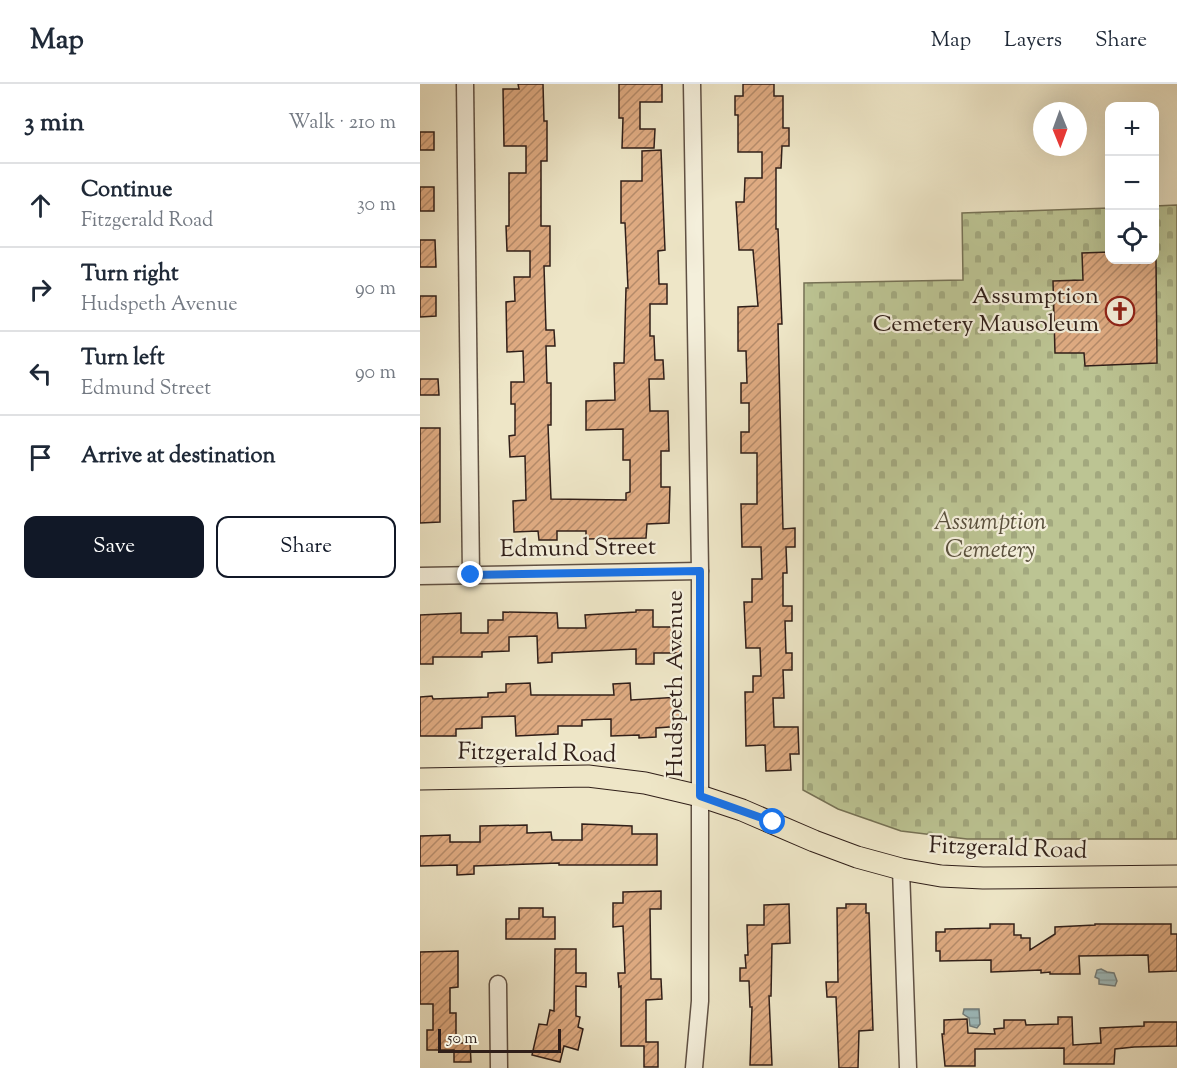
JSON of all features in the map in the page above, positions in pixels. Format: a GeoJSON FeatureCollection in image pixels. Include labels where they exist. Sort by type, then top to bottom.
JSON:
{"type":"FeatureCollection","features":[{"type":"Feature","properties":{"kind":"main road","name":"Fitzgerald Road"},"geometry":{"type":"LineString","coordinates":[[420,779],[588,776],[645,783],[700,796],[741,810],[857,857],[901,869],[940,876],[983,878],[1177,876]]}},
{"type":"Feature","properties":{"kind":"street"},"geometry":{"type":"LineString","coordinates":[[465,84],[471,575]]}},
{"type":"Feature","properties":{"kind":"street","name":"Hudspeth Avenue"},"geometry":{"type":"LineString","coordinates":[[692,84],[700,571],[700,1001],[694,1068]]}},
{"type":"Feature","properties":{"kind":"street","name":"Edmund Street"},"geometry":{"type":"LineString","coordinates":[[420,576],[700,571]]}},
{"type":"Feature","properties":{"kind":"street"},"geometry":{"type":"LineString","coordinates":[[901,869],[908,1068]]}},
{"type":"Feature","properties":{"kind":"street"},"geometry":{"type":"LineString","coordinates":[[498,984],[499,1068]]}},
{"type":"Feature","properties":{"kind":"green space","name":"Assumption Cemetery"},"geometry":{"type":"Polygon","coordinates":[[[1177,205],[1177,839],[967,839],[901,831],[838,809],[803,790],[804,283],[963,280],[962,213],[1105,208],[1105,264],[1159,264],[1159,206],[1177,205]]]}},
{"type":"Feature","properties":{"kind":"water"},"geometry":{"type":"Polygon","coordinates":[[[1097,970],[1114,973],[1117,981],[1115,986],[1099,984],[1099,979],[1095,977],[1097,970]]]}},
{"type":"Feature","properties":{"kind":"water"},"geometry":{"type":"Polygon","coordinates":[[[964,1009],[979,1009],[980,1024],[977,1028],[970,1026],[969,1018],[963,1014],[964,1009]]]}},
{"type":"Feature","properties":{"kind":"building"},"geometry":{"type":"Polygon","coordinates":[[[518,84],[543,84],[544,121],[547,121],[547,161],[541,161],[541,226],[550,226],[550,266],[544,266],[546,330],[554,330],[555,346],[546,346],[547,383],[551,383],[551,425],[548,425],[551,499],[626,500],[626,493],[630,492],[630,460],[623,460],[623,429],[586,430],[586,401],[615,400],[614,363],[624,363],[626,288],[628,288],[625,223],[621,223],[621,181],[642,181],[642,151],[661,150],[665,250],[658,251],[659,284],[667,284],[667,304],[650,304],[650,336],[654,336],[655,360],[663,360],[664,379],[649,379],[650,411],[668,411],[669,451],[661,451],[661,487],[670,487],[669,523],[647,524],[646,538],[586,539],[586,531],[557,531],[557,540],[539,540],[538,531],[514,532],[513,501],[526,500],[525,456],[510,457],[509,436],[515,435],[515,404],[511,404],[511,382],[524,382],[523,351],[507,352],[506,302],[515,301],[514,277],[530,277],[530,251],[507,251],[509,173],[526,173],[526,146],[504,146],[503,89],[519,89],[518,84]]]}},
{"type":"Feature","properties":{"kind":"building"},"geometry":{"type":"Polygon","coordinates":[[[619,84],[662,84],[662,102],[640,102],[640,129],[655,129],[654,148],[622,148],[623,118],[619,118],[619,84]]]}},
{"type":"Feature","properties":{"kind":"building"},"geometry":{"type":"Polygon","coordinates":[[[743,84],[774,84],[774,96],[783,96],[783,128],[789,128],[789,146],[782,146],[781,168],[776,168],[776,229],[778,229],[782,324],[778,324],[783,529],[795,528],[795,547],[786,547],[787,573],[783,573],[783,606],[792,606],[792,621],[785,621],[786,653],[792,653],[792,670],[783,670],[784,698],[773,698],[774,727],[798,727],[799,754],[790,754],[791,770],[766,771],[765,745],[746,746],[745,692],[753,692],[753,676],[761,676],[760,648],[746,648],[744,602],[752,602],[752,579],[762,579],[761,547],[742,547],[741,504],[757,504],[757,453],[741,453],[741,432],[749,432],[749,403],[741,403],[741,383],[747,383],[746,351],[738,351],[738,307],[758,306],[753,250],[739,250],[736,202],[744,202],[745,178],[762,178],[762,152],[738,152],[738,115],[735,115],[735,96],[743,96],[743,84]]]}},
{"type":"Feature","properties":{"kind":"building"},"geometry":{"type":"Polygon","coordinates":[[[420,132],[434,132],[434,150],[420,150],[420,132]]]}},
{"type":"Feature","properties":{"kind":"building"},"geometry":{"type":"Polygon","coordinates":[[[420,187],[434,187],[434,211],[420,211],[420,187]]]}},
{"type":"Feature","properties":{"kind":"building"},"geometry":{"type":"Polygon","coordinates":[[[420,240],[435,240],[436,267],[420,267],[420,240]]]}},
{"type":"Feature","properties":{"kind":"building","name":"Assumption Cemetery Mausoleum"},"geometry":{"type":"Polygon","coordinates":[[[1105,252],[1105,264],[1156,264],[1157,363],[1085,366],[1084,353],[1055,353],[1053,281],[1083,280],[1082,253],[1105,252]]]}},
{"type":"Feature","properties":{"kind":"building"},"geometry":{"type":"Polygon","coordinates":[[[420,296],[436,296],[436,316],[420,317],[420,296]]]}},
{"type":"Feature","properties":{"kind":"building"},"geometry":{"type":"Polygon","coordinates":[[[420,379],[438,379],[439,395],[420,395],[420,379]]]}},
{"type":"Feature","properties":{"kind":"building"},"geometry":{"type":"Polygon","coordinates":[[[420,428],[440,428],[440,522],[420,523],[420,428]]]}},
{"type":"Feature","properties":{"kind":"building"},"geometry":{"type":"Polygon","coordinates":[[[636,610],[653,610],[653,627],[680,627],[680,653],[654,653],[654,664],[636,664],[636,649],[552,653],[552,662],[538,663],[537,636],[509,637],[509,651],[482,652],[482,657],[433,657],[433,664],[420,664],[420,615],[461,613],[461,633],[488,633],[488,620],[503,620],[503,612],[557,613],[558,628],[586,628],[585,615],[636,612],[636,610]]]}},
{"type":"Feature","properties":{"kind":"building"},"geometry":{"type":"Polygon","coordinates":[[[530,683],[531,695],[614,695],[613,684],[630,683],[631,700],[680,697],[682,726],[656,728],[656,737],[639,738],[639,735],[611,736],[611,719],[582,720],[582,726],[558,726],[558,734],[516,736],[515,716],[482,717],[482,728],[456,729],[456,736],[420,736],[420,697],[432,696],[433,699],[488,697],[488,693],[506,692],[506,684],[530,683]]]}},
{"type":"Feature","properties":{"kind":"building"},"geometry":{"type":"Polygon","coordinates":[[[582,824],[632,826],[632,834],[657,834],[657,865],[559,865],[559,863],[474,866],[474,874],[457,875],[457,865],[420,866],[420,836],[450,835],[450,842],[480,842],[480,826],[527,825],[527,833],[551,832],[552,840],[582,840],[582,824]]]}},
{"type":"Feature","properties":{"kind":"building"},"geometry":{"type":"Polygon","coordinates":[[[661,891],[661,909],[650,909],[651,979],[661,979],[662,999],[646,1000],[646,1042],[658,1042],[658,1067],[644,1067],[644,1046],[621,1046],[621,986],[619,987],[618,973],[625,973],[623,926],[613,927],[613,903],[623,903],[623,892],[661,891]]]}},
{"type":"Feature","properties":{"kind":"building"},"geometry":{"type":"Polygon","coordinates":[[[789,904],[790,943],[772,944],[771,996],[769,996],[772,1065],[750,1065],[752,1007],[750,1007],[749,981],[740,981],[740,968],[746,968],[745,955],[748,955],[747,925],[764,925],[764,905],[789,904]]]}},
{"type":"Feature","properties":{"kind":"building"},"geometry":{"type":"Polygon","coordinates":[[[846,904],[866,904],[866,913],[869,913],[873,1030],[859,1031],[858,1068],[839,1068],[836,997],[827,997],[826,982],[838,982],[837,908],[846,908],[846,904]]]}},
{"type":"Feature","properties":{"kind":"building"},"geometry":{"type":"Polygon","coordinates":[[[519,908],[543,908],[543,917],[555,917],[555,939],[506,939],[506,919],[519,919],[519,908]]]}},
{"type":"Feature","properties":{"kind":"building"},"geometry":{"type":"Polygon","coordinates":[[[990,924],[1014,924],[1014,935],[1030,938],[1030,950],[1055,934],[1055,927],[1095,924],[1171,924],[1171,934],[1177,934],[1177,971],[1149,972],[1148,955],[1079,956],[1080,974],[1050,974],[1050,972],[1041,973],[1041,970],[991,972],[991,960],[940,961],[940,951],[936,951],[936,932],[945,932],[945,929],[990,928],[990,924]]]}},
{"type":"Feature","properties":{"kind":"building"},"geometry":{"type":"Polygon","coordinates":[[[555,949],[576,949],[576,973],[586,973],[586,987],[576,986],[576,1016],[580,1017],[578,1027],[583,1029],[578,1050],[564,1046],[560,1062],[532,1055],[539,1024],[547,1025],[550,1010],[554,1011],[555,949]]]}},
{"type":"Feature","properties":{"kind":"building"},"geometry":{"type":"Polygon","coordinates":[[[458,951],[458,987],[450,988],[450,1013],[456,1013],[456,1043],[470,1043],[471,1062],[454,1062],[454,1050],[427,1050],[427,1030],[433,1030],[433,1004],[420,1004],[420,952],[458,951]]]}},
{"type":"Feature","properties":{"kind":"building"},"geometry":{"type":"Polygon","coordinates":[[[1058,1017],[1072,1017],[1073,1045],[1101,1043],[1100,1028],[1144,1026],[1144,1022],[1177,1022],[1177,1046],[1115,1049],[1114,1064],[1064,1064],[1064,1048],[975,1049],[975,1066],[945,1066],[942,1034],[944,1034],[944,1020],[967,1019],[968,1033],[995,1034],[994,1029],[1004,1028],[1004,1020],[1025,1020],[1026,1025],[1058,1024],[1058,1017]]]}},
{"type":"Feature","properties":{"kind":"place","name":"Assumption Cemetery Mausoleum"},"geometry":{"type":"Point","coordinates":[1120,311]}},
{"type":"Feature","properties":{"kind":"route"},"geometry":{"type":"LineString","coordinates":[[471,575],[700,571],[700,796],[773,822]]}}]}
